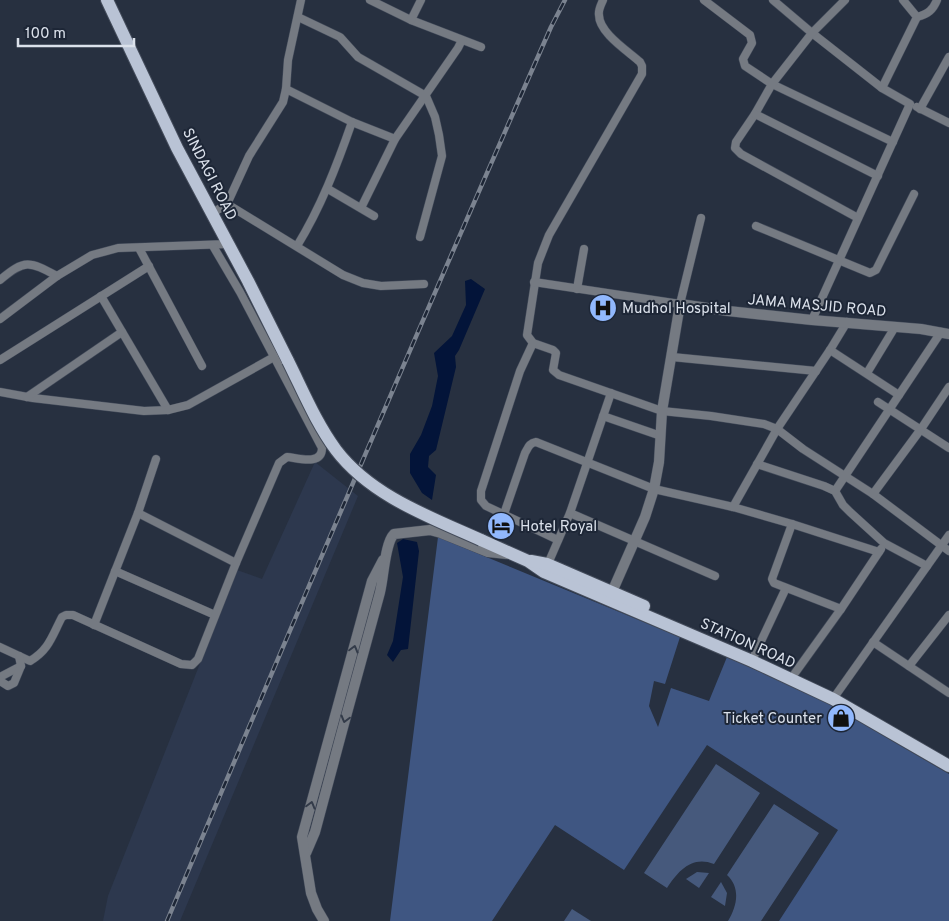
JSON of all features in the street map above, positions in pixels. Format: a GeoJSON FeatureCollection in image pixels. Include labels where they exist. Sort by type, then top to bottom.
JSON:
{"type":"FeatureCollection","features":[{"type":"Feature","properties":{"kind":"main road","name":"SINDAGI ROAD"},"geometry":{"type":"LineString","coordinates":[[107,0],[177,148],[288,361]]}},
{"type":"Feature","properties":{"kind":"main road","name":"STATION ROAD"},"geometry":{"type":"LineString","coordinates":[[288,361],[326,435],[336,450],[352,468],[381,491],[415,511],[528,561],[612,592],[795,673],[949,766]]}},
{"type":"Feature","properties":{"kind":"main road","name":"STATION ROAD"},"geometry":{"type":"LineString","coordinates":[[546,568],[752,662],[835,696],[949,756]]}},
{"type":"Feature","properties":{"kind":"street"},"geometry":{"type":"LineString","coordinates":[[211,214],[227,204],[249,156],[277,114],[286,89],[288,60],[301,0]]}},
{"type":"Feature","properties":{"kind":"street"},"geometry":{"type":"LineString","coordinates":[[411,20],[421,0]]}},
{"type":"Feature","properties":{"kind":"street"},"geometry":{"type":"LineString","coordinates":[[603,0],[598,17],[603,28],[610,37],[640,62],[642,74],[549,235],[538,263],[526,335],[533,343],[553,350],[556,353],[553,370],[555,373],[662,411],[764,424],[777,429],[803,449],[873,494],[949,551]]}},
{"type":"Feature","properties":{"kind":"street"},"geometry":{"type":"LineString","coordinates":[[704,0],[750,35],[752,43],[742,59],[745,66],[772,84],[893,142]]}},
{"type":"Feature","properties":{"kind":"street"},"geometry":{"type":"LineString","coordinates":[[845,0],[812,33],[772,84],[736,142],[735,148],[737,151],[858,218]]}},
{"type":"Feature","properties":{"kind":"street"},"geometry":{"type":"LineString","coordinates":[[903,0],[917,17]]}},
{"type":"Feature","properties":{"kind":"street"},"geometry":{"type":"LineString","coordinates":[[882,88],[917,17],[932,10],[937,0]]}},
{"type":"Feature","properties":{"kind":"street"},"geometry":{"type":"LineString","coordinates":[[375,1],[411,20],[481,47]]}},
{"type":"Feature","properties":{"kind":"street"},"geometry":{"type":"LineString","coordinates":[[776,1],[812,33],[882,88],[949,123]]}},
{"type":"Feature","properties":{"kind":"street"},"geometry":{"type":"LineString","coordinates":[[298,17],[340,37],[358,57],[426,96],[437,126],[442,156],[420,237]]}},
{"type":"Feature","properties":{"kind":"street"},"geometry":{"type":"LineString","coordinates":[[361,208],[395,139],[426,96],[462,40]]}},
{"type":"Feature","properties":{"kind":"street"},"geometry":{"type":"LineString","coordinates":[[920,109],[949,57]]}},
{"type":"Feature","properties":{"kind":"street"},"geometry":{"type":"LineString","coordinates":[[286,89],[352,122],[395,139]]}},
{"type":"Feature","properties":{"kind":"street"},"geometry":{"type":"LineString","coordinates":[[812,320],[910,104]]}},
{"type":"Feature","properties":{"kind":"street"},"geometry":{"type":"LineString","coordinates":[[755,114],[878,176]]}},
{"type":"Feature","properties":{"kind":"street"},"geometry":{"type":"LineString","coordinates":[[297,246],[310,226],[328,189],[352,122]]}},
{"type":"Feature","properties":{"kind":"street"},"geometry":{"type":"LineString","coordinates":[[328,189],[374,216]]}},
{"type":"Feature","properties":{"kind":"street"},"geometry":{"type":"LineString","coordinates":[[756,226],[870,273],[876,270],[914,194]]}},
{"type":"Feature","properties":{"kind":"street"},"geometry":{"type":"LineString","coordinates":[[227,204],[343,274],[363,283],[381,286],[424,284]]}},
{"type":"Feature","properties":{"kind":"street"},"geometry":{"type":"LineString","coordinates":[[612,592],[645,518],[654,489],[660,462],[662,411],[680,304],[701,218]]}},
{"type":"Feature","properties":{"kind":"street"},"geometry":{"type":"LineString","coordinates":[[0,319],[57,276],[92,255],[118,248],[228,244]]}},
{"type":"Feature","properties":{"kind":"street"},"geometry":{"type":"LineString","coordinates":[[0,677],[42,654],[62,617],[66,615],[72,615],[187,665],[192,665],[198,659],[275,470],[282,460],[287,457],[303,460],[313,459],[322,453],[322,448],[240,292],[213,246]]}},
{"type":"Feature","properties":{"kind":"street"},"geometry":{"type":"LineString","coordinates":[[139,248],[202,366]]}},
{"type":"Feature","properties":{"kind":"street"},"geometry":{"type":"LineString","coordinates":[[577,289],[584,249]]}},
{"type":"Feature","properties":{"kind":"street"},"geometry":{"type":"LineString","coordinates":[[0,280],[21,265],[34,264],[57,276]]}},
{"type":"Feature","properties":{"kind":"street"},"geometry":{"type":"LineString","coordinates":[[0,360],[149,266]]}},
{"type":"Feature","properties":{"kind":"street","name":"JAMA MASJID ROAD"},"geometry":{"type":"LineString","coordinates":[[534,282],[728,311],[945,333]]}},
{"type":"Feature","properties":{"kind":"street"},"geometry":{"type":"LineString","coordinates":[[101,296],[168,410]]}},
{"type":"Feature","properties":{"kind":"street"},"geometry":{"type":"LineString","coordinates":[[733,507],[777,429],[847,322]]}},
{"type":"Feature","properties":{"kind":"street"},"geometry":{"type":"LineString","coordinates":[[867,374],[895,327]]}},
{"type":"Feature","properties":{"kind":"street"},"geometry":{"type":"LineString","coordinates":[[27,397],[122,332]]}},
{"type":"Feature","properties":{"kind":"street"},"geometry":{"type":"LineString","coordinates":[[834,491],[889,409],[945,333]]}},
{"type":"Feature","properties":{"kind":"street"},"geometry":{"type":"LineString","coordinates":[[533,343],[520,371],[481,491],[481,500],[486,506],[558,540]]}},
{"type":"Feature","properties":{"kind":"street"},"geometry":{"type":"LineString","coordinates":[[830,350],[899,395]]}},
{"type":"Feature","properties":{"kind":"street"},"geometry":{"type":"LineString","coordinates":[[0,392],[144,411],[168,410],[188,405],[274,357]]}},
{"type":"Feature","properties":{"kind":"street"},"geometry":{"type":"LineString","coordinates":[[672,357],[816,371]]}},
{"type":"Feature","properties":{"kind":"street"},"geometry":{"type":"LineString","coordinates":[[873,494],[949,387]]}},
{"type":"Feature","properties":{"kind":"street"},"geometry":{"type":"LineString","coordinates":[[546,568],[570,513],[610,393]]}},
{"type":"Feature","properties":{"kind":"street"},"geometry":{"type":"LineString","coordinates":[[878,402],[949,448]]}},
{"type":"Feature","properties":{"kind":"street"},"geometry":{"type":"LineString","coordinates":[[603,416],[661,436]]}},
{"type":"Feature","properties":{"kind":"street"},"geometry":{"type":"LineString","coordinates":[[504,514],[525,453],[532,443],[536,442],[654,489],[733,507],[879,552]]}},
{"type":"Feature","properties":{"kind":"street"},"geometry":{"type":"LineString","coordinates":[[94,626],[138,513],[156,460]]}},
{"type":"Feature","properties":{"kind":"street"},"geometry":{"type":"LineString","coordinates":[[759,461],[767,467],[834,491],[843,505],[884,543],[927,566]]}},
{"type":"Feature","properties":{"kind":"street"},"geometry":{"type":"LineString","coordinates":[[138,513],[236,563]]}},
{"type":"Feature","properties":{"kind":"street"},"geometry":{"type":"LineString","coordinates":[[570,513],[715,576]]}},
{"type":"Feature","properties":{"kind":"street"},"geometry":{"type":"LineString","coordinates":[[792,524],[772,579],[777,585],[841,609]]}},
{"type":"Feature","properties":{"kind":"street"},"geometry":{"type":"LineString","coordinates":[[324,921],[311,893],[302,837],[372,581],[386,554],[389,541],[394,534],[430,530],[488,552],[514,554]]}},
{"type":"Feature","properties":{"kind":"street"},"geometry":{"type":"LineString","coordinates":[[835,696],[949,535]]}},
{"type":"Feature","properties":{"kind":"street"},"geometry":{"type":"LineString","coordinates":[[795,673],[841,609],[884,543]]}},
{"type":"Feature","properties":{"kind":"street"},"geometry":{"type":"LineString","coordinates":[[115,571],[215,615]]}},
{"type":"Feature","properties":{"kind":"street"},"geometry":{"type":"LineString","coordinates":[[755,654],[786,588]]}},
{"type":"Feature","properties":{"kind":"street"},"geometry":{"type":"LineString","coordinates":[[909,666],[949,615]]}},
{"type":"Feature","properties":{"kind":"street"},"geometry":{"type":"LineString","coordinates":[[873,642],[949,693]]}},
{"type":"Feature","properties":{"kind":"street"},"geometry":{"type":"LineString","coordinates":[[0,647],[30,662]]}},
{"type":"Feature","properties":{"kind":"street"},"geometry":{"type":"LineString","coordinates":[[0,681],[8,686],[14,684],[21,666],[19,656]]}},
{"type":"Feature","properties":{"kind":"shaded area"},"geometry":{"type":"Polygon","coordinates":[[[471,279],[485,289],[455,356],[456,367],[436,450],[429,456],[428,467],[436,475],[432,500],[422,493],[410,473],[410,454],[421,435],[432,406],[438,376],[434,353],[452,336],[466,305],[465,281],[471,279]]]}},
{"type":"Feature","properties":{"kind":"shaded area"},"geometry":{"type":"Polygon","coordinates":[[[315,462],[358,496],[180,921],[103,921],[108,896],[237,570],[262,579],[315,462]]]}},
{"type":"Feature","properties":{"kind":"shaded area"},"geometry":{"type":"Polygon","coordinates":[[[438,537],[680,637],[665,684],[654,681],[649,706],[658,727],[671,688],[709,701],[727,657],[822,700],[949,774],[949,921],[779,921],[838,830],[707,745],[624,870],[555,825],[492,921],[390,921],[438,537]]]}},
{"type":"Feature","properties":{"kind":"shaded area"},"geometry":{"type":"Polygon","coordinates":[[[403,539],[417,542],[419,551],[408,649],[401,650],[393,662],[387,655],[393,641],[403,577],[397,543],[403,539]]]}},
{"type":"Feature","properties":{"kind":"shaded area"},"geometry":{"type":"Polygon","coordinates":[[[716,764],[760,793],[714,864],[699,862],[686,866],[667,888],[644,873],[716,764]]]}},
{"type":"Feature","properties":{"kind":"shaded area"},"geometry":{"type":"Polygon","coordinates":[[[774,804],[819,833],[761,921],[728,921],[734,909],[736,891],[727,875],[774,804]]]}},
{"type":"Feature","properties":{"kind":"shaded area"},"geometry":{"type":"Polygon","coordinates":[[[697,872],[709,873],[699,888],[686,879],[697,872]]]}},
{"type":"Feature","properties":{"kind":"shaded area"},"geometry":{"type":"Polygon","coordinates":[[[721,882],[727,893],[725,906],[711,897],[721,882]]]}},
{"type":"Feature","properties":{"kind":"shaded area"},"geometry":{"type":"Polygon","coordinates":[[[572,909],[591,921],[564,921],[572,909]]]}},
{"type":"Feature","properties":{"kind":"railway"},"geometry":{"type":"LineString","coordinates":[[167,921],[405,362],[551,27],[565,0]]}},
{"type":"Feature","properties":{"kind":"place","name":"Mudhol Hospital"},"geometry":{"type":"Point","coordinates":[603,308]}},
{"type":"Feature","properties":{"kind":"place","name":"Hotel Royal"},"geometry":{"type":"Point","coordinates":[501,526]}},
{"type":"Feature","properties":{"kind":"place","name":"Ticket Counter"},"geometry":{"type":"Point","coordinates":[841,718]}}]}
